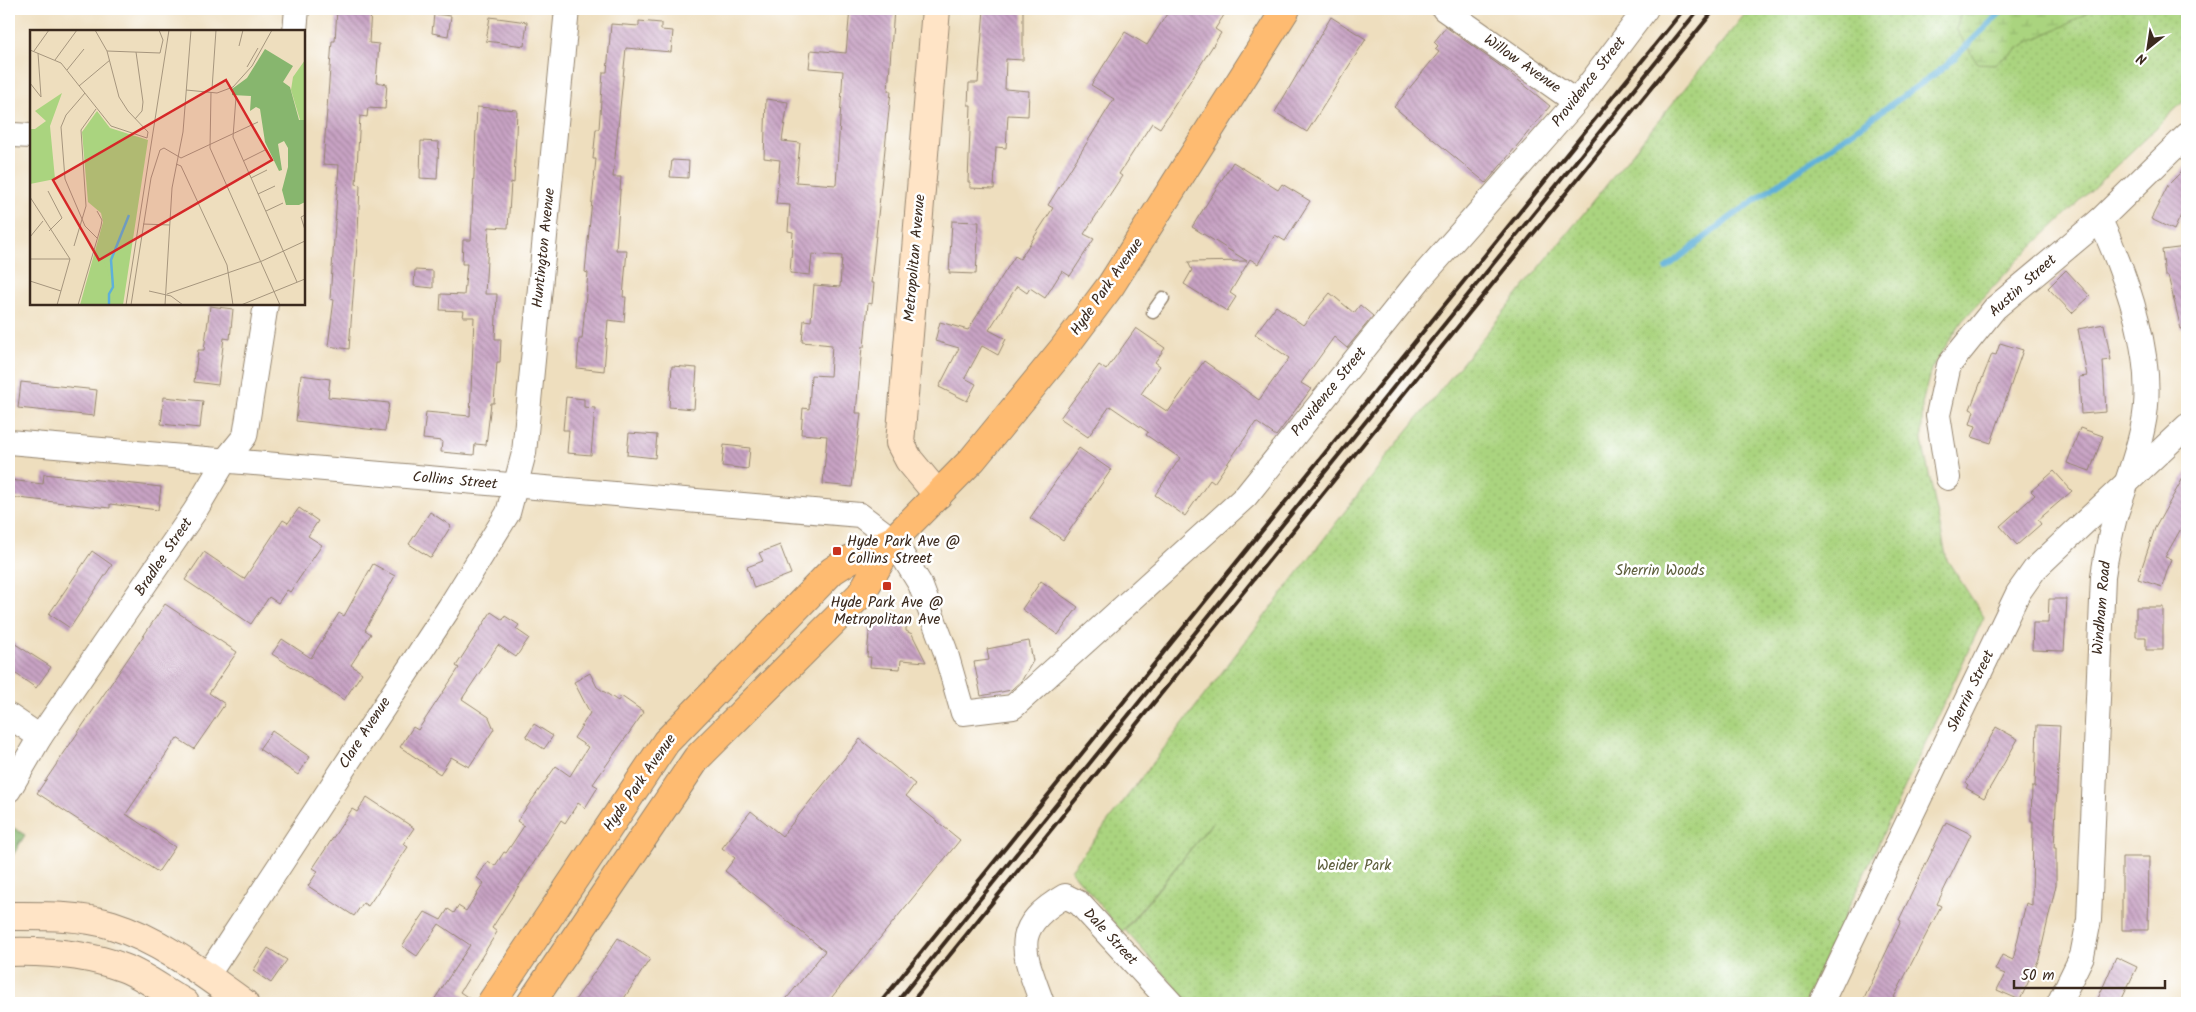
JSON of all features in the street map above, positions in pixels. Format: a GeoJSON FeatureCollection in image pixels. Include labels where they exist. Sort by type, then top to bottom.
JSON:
{"type":"FeatureCollection","features":[{"type":"Feature","properties":{"kind":"main road","name":"Hyde Park Avenue"},"geometry":{"type":"LineString","coordinates":[[531,1003],[697,758],[861,594],[893,540],[938,495],[1004,423],[1111,285],[1286,9]]}},
{"type":"Feature","properties":{"kind":"main road","name":"Hyde Park Avenue"},"geometry":{"type":"LineString","coordinates":[[491,1003],[666,742],[832,571],[849,560],[893,540]]}},
{"type":"Feature","properties":{"kind":"street"},"geometry":{"type":"LineString","coordinates":[[295,30],[297,9]]}},
{"type":"Feature","properties":{"kind":"street","name":"Huntington Avenue"},"geometry":{"type":"LineString","coordinates":[[515,486],[524,453],[567,9]]}},
{"type":"Feature","properties":{"kind":"street","name":"Metropolitan Avenue"},"geometry":{"type":"LineString","coordinates":[[936,9],[900,442],[909,460],[938,495]]}},
{"type":"Feature","properties":{"kind":"street","name":"Willow Avenue"},"geometry":{"type":"LineString","coordinates":[[1444,9],[1576,102]]}},
{"type":"Feature","properties":{"kind":"street","name":"Providence Street"},"geometry":{"type":"LineString","coordinates":[[893,540],[920,584],[945,650],[963,713],[1013,707],[1246,496],[1420,279],[1576,102],[1646,9]]}},
{"type":"Feature","properties":{"kind":"street","name":"Austin Street"},"geometry":{"type":"LineString","coordinates":[[1948,478],[1938,414],[1949,365],[1995,308],[2100,220],[2187,135]]}},
{"type":"Feature","properties":{"kind":"street","name":"Windham Road"},"geometry":{"type":"LineString","coordinates":[[2059,1003],[2082,956],[2089,920],[2100,602],[2108,546],[2144,425],[2147,404],[2144,361],[2127,291],[2112,246],[2100,220]]}},
{"type":"Feature","properties":{"kind":"street","name":"Bradlee Street"},"geometry":{"type":"LineString","coordinates":[[9,790],[40,737],[195,511],[224,462],[245,436],[266,305]]}},
{"type":"Feature","properties":{"kind":"street","name":"Sherrin Street"},"geometry":{"type":"LineString","coordinates":[[1821,1003],[2018,593],[2035,569],[2187,426]]}},
{"type":"Feature","properties":{"kind":"street","name":"Collins Street"},"geometry":{"type":"LineString","coordinates":[[9,442],[224,462],[860,515],[893,540]]}},
{"type":"Feature","properties":{"kind":"street","name":"Clare Avenue"},"geometry":{"type":"LineString","coordinates":[[206,976],[449,608],[508,513],[515,486]]}},
{"type":"Feature","properties":{"kind":"street"},"geometry":{"type":"LineString","coordinates":[[9,716],[40,737]]}},
{"type":"Feature","properties":{"kind":"street","name":"Dale Street"},"geometry":{"type":"LineString","coordinates":[[1042,1003],[1024,952],[1024,937],[1035,920],[1049,905],[1065,896],[1079,903],[1171,1003]]}},
{"type":"Feature","properties":{"kind":"street"},"geometry":{"type":"LineString","coordinates":[[9,916],[61,916],[112,925],[151,942],[206,976],[244,1003]]}},
{"type":"Feature","properties":{"kind":"street"},"geometry":{"type":"LineString","coordinates":[[9,952],[33,951],[90,958],[125,968],[185,1003]]}},
{"type":"Feature","properties":{"kind":"lane"},"geometry":{"type":"LineString","coordinates":[[1152,312],[1163,298]]}},
{"type":"Feature","properties":{"kind":"green space","name":"Sherrin Woods"},"geometry":{"type":"Polygon","coordinates":[[[1749,9],[2187,9],[2187,98],[2016,262],[1962,321],[1931,369],[1922,404],[1922,441],[1947,560],[1984,617],[1804,1003],[1190,1003],[1125,930],[1213,822],[1122,932],[1071,870],[1391,451],[1749,9]]]}},
{"type":"Feature","properties":{"kind":"green space"},"geometry":{"type":"Polygon","coordinates":[[[1962,9],[2092,9],[2070,23],[2030,41],[1995,64],[1977,63],[1956,29],[1962,9]]]}},
{"type":"Feature","properties":{"kind":"green space"},"geometry":{"type":"Polygon","coordinates":[[[9,825],[25,835],[9,862],[9,825]]]}},
{"type":"Feature","properties":{"kind":"building"},"geometry":{"type":"Polygon","coordinates":[[[337,9],[371,9],[369,43],[379,44],[376,82],[387,84],[385,109],[368,108],[367,117],[360,116],[356,184],[360,185],[358,232],[349,349],[328,346],[334,300],[330,299],[339,165],[323,164],[332,41],[335,41],[337,9]]]}},
{"type":"Feature","properties":{"kind":"building"},"geometry":{"type":"Polygon","coordinates":[[[850,9],[894,9],[888,91],[891,91],[871,283],[874,283],[872,304],[868,303],[864,347],[862,347],[856,413],[861,413],[852,487],[823,484],[827,436],[801,434],[803,408],[809,409],[811,375],[830,376],[832,345],[802,342],[804,320],[811,321],[814,285],[840,287],[842,256],[812,254],[810,275],[790,273],[793,232],[788,231],[790,205],[776,204],[780,160],[764,158],[766,99],[788,102],[782,141],[800,143],[796,182],[836,185],[843,71],[809,68],[811,50],[846,53],[850,9]]]}},
{"type":"Feature","properties":{"kind":"building"},"geometry":{"type":"Polygon","coordinates":[[[984,9],[1023,9],[1023,60],[1006,59],[1005,89],[1029,91],[1028,116],[1008,115],[1006,148],[996,147],[994,189],[970,188],[970,182],[968,182],[971,105],[968,105],[969,83],[978,83],[984,9]]]}},
{"type":"Feature","properties":{"kind":"building"},"geometry":{"type":"Polygon","coordinates":[[[1170,9],[1228,9],[1215,29],[1221,33],[1160,128],[1152,123],[1119,174],[1122,176],[1084,234],[1094,239],[1070,276],[1062,271],[1045,298],[1030,288],[1027,293],[1017,286],[989,330],[1006,339],[998,355],[982,346],[965,378],[976,384],[967,401],[939,387],[959,348],[935,341],[940,322],[968,330],[1015,256],[1020,259],[1053,208],[1048,205],[1114,99],[1091,85],[1125,32],[1147,45],[1170,9]]]}},
{"type":"Feature","properties":{"kind":"building"},"geometry":{"type":"Polygon","coordinates":[[[434,14],[451,16],[448,36],[432,33],[434,14]]]}},
{"type":"Feature","properties":{"kind":"building"},"geometry":{"type":"Polygon","coordinates":[[[490,17],[527,22],[524,46],[486,41],[490,17]]]}},
{"type":"Feature","properties":{"kind":"building"},"geometry":{"type":"Polygon","coordinates":[[[1331,17],[1366,39],[1307,132],[1275,112],[1331,17]]]}},
{"type":"Feature","properties":{"kind":"building"},"geometry":{"type":"Polygon","coordinates":[[[639,21],[661,23],[661,30],[673,31],[671,52],[626,48],[613,177],[621,177],[616,250],[627,250],[623,297],[626,297],[624,322],[608,320],[604,371],[577,368],[579,339],[582,339],[588,273],[585,272],[596,159],[593,159],[596,129],[599,129],[603,72],[607,72],[611,24],[639,26],[639,21]]]}},
{"type":"Feature","properties":{"kind":"building"},"geometry":{"type":"Polygon","coordinates":[[[1446,27],[1506,70],[1550,106],[1486,183],[1394,107],[1439,52],[1435,49],[1438,46],[1434,42],[1446,27]]]}},
{"type":"Feature","properties":{"kind":"building"},"geometry":{"type":"Polygon","coordinates":[[[477,107],[517,110],[514,183],[511,182],[508,228],[489,227],[485,294],[497,294],[495,339],[501,339],[500,362],[497,362],[494,403],[491,403],[486,445],[475,444],[474,455],[441,452],[442,441],[423,439],[426,412],[470,416],[474,317],[463,317],[464,311],[440,310],[441,294],[464,295],[467,264],[462,264],[463,240],[471,240],[477,107]]]}},
{"type":"Feature","properties":{"kind":"building"},"geometry":{"type":"Polygon","coordinates":[[[421,141],[439,142],[437,179],[420,178],[421,141]]]}},
{"type":"Feature","properties":{"kind":"building"},"geometry":{"type":"Polygon","coordinates":[[[672,160],[689,161],[688,178],[670,177],[672,160]]]}},
{"type":"Feature","properties":{"kind":"building"},"geometry":{"type":"Polygon","coordinates":[[[1233,162],[1278,190],[1282,184],[1310,201],[1285,241],[1275,235],[1258,264],[1250,259],[1230,293],[1236,297],[1227,311],[1184,284],[1192,270],[1188,262],[1247,261],[1192,227],[1233,162]]]}},
{"type":"Feature","properties":{"kind":"building"},"geometry":{"type":"Polygon","coordinates":[[[2187,166],[2187,203],[2174,230],[2151,219],[2168,185],[2187,166]]]}},
{"type":"Feature","properties":{"kind":"building"},"geometry":{"type":"Polygon","coordinates":[[[952,221],[979,222],[976,274],[949,273],[952,221]]]}},
{"type":"Feature","properties":{"kind":"building"},"geometry":{"type":"Polygon","coordinates":[[[2186,247],[2187,328],[2181,329],[2168,276],[2165,276],[2162,250],[2186,247]]]}},
{"type":"Feature","properties":{"kind":"building"},"geometry":{"type":"Polygon","coordinates":[[[415,270],[433,271],[433,288],[414,286],[415,270]]]}},
{"type":"Feature","properties":{"kind":"building"},"geometry":{"type":"Polygon","coordinates":[[[2066,270],[2090,296],[2072,313],[2048,288],[2066,270]]]}},
{"type":"Feature","properties":{"kind":"building"},"geometry":{"type":"Polygon","coordinates":[[[1330,293],[1354,313],[1360,305],[1373,316],[1347,348],[1334,337],[1301,383],[1311,389],[1276,436],[1256,422],[1214,483],[1210,480],[1185,516],[1155,495],[1180,458],[1146,435],[1148,432],[1110,406],[1088,437],[1060,418],[1099,365],[1106,370],[1136,328],[1165,348],[1155,362],[1160,366],[1141,394],[1168,412],[1204,361],[1259,400],[1289,358],[1255,334],[1276,306],[1303,325],[1330,293]]]}},
{"type":"Feature","properties":{"kind":"building"},"geometry":{"type":"Polygon","coordinates":[[[210,306],[233,309],[230,339],[224,338],[218,385],[194,382],[198,350],[204,350],[210,306]]]}},
{"type":"Feature","properties":{"kind":"building"},"geometry":{"type":"Polygon","coordinates":[[[2104,324],[2111,360],[2103,361],[2106,412],[2081,414],[2079,377],[2087,376],[2078,329],[2104,324]]]}},
{"type":"Feature","properties":{"kind":"building"},"geometry":{"type":"Polygon","coordinates":[[[2000,343],[2023,350],[1991,443],[1972,437],[1976,426],[1970,424],[1974,411],[1970,409],[1992,354],[1996,355],[2000,343]]]}},
{"type":"Feature","properties":{"kind":"building"},"geometry":{"type":"Polygon","coordinates":[[[672,366],[697,368],[694,409],[669,407],[672,366]]]}},
{"type":"Feature","properties":{"kind":"building"},"geometry":{"type":"Polygon","coordinates":[[[301,375],[330,379],[328,397],[389,403],[385,431],[296,421],[301,375]]]}},
{"type":"Feature","properties":{"kind":"building"},"geometry":{"type":"Polygon","coordinates":[[[21,382],[97,390],[94,416],[18,408],[21,382]]]}},
{"type":"Feature","properties":{"kind":"building"},"geometry":{"type":"Polygon","coordinates":[[[164,397],[203,401],[200,428],[161,424],[164,397]]]}},
{"type":"Feature","properties":{"kind":"building"},"geometry":{"type":"Polygon","coordinates":[[[566,397],[584,399],[584,407],[595,408],[591,455],[567,453],[569,430],[563,430],[566,397]]]}},
{"type":"Feature","properties":{"kind":"building"},"geometry":{"type":"Polygon","coordinates":[[[2080,428],[2103,436],[2090,471],[2067,463],[2080,428]]]}},
{"type":"Feature","properties":{"kind":"building"},"geometry":{"type":"Polygon","coordinates":[[[629,433],[657,435],[655,458],[627,455],[629,433]]]}},
{"type":"Feature","properties":{"kind":"building"},"geometry":{"type":"Polygon","coordinates":[[[724,445],[750,448],[748,469],[722,466],[724,445]]]}},
{"type":"Feature","properties":{"kind":"building"},"geometry":{"type":"Polygon","coordinates":[[[1079,448],[1111,470],[1063,540],[1030,518],[1079,448]]]}},
{"type":"Feature","properties":{"kind":"building"},"geometry":{"type":"Polygon","coordinates":[[[2054,471],[2072,491],[2038,520],[2041,524],[2017,545],[2000,526],[2035,495],[2031,491],[2054,471]]]}},
{"type":"Feature","properties":{"kind":"building"},"geometry":{"type":"Polygon","coordinates":[[[2187,471],[2187,518],[2165,557],[2171,559],[2162,587],[2138,579],[2155,528],[2187,471]]]}},
{"type":"Feature","properties":{"kind":"building"},"geometry":{"type":"Polygon","coordinates":[[[44,474],[161,487],[158,510],[110,504],[110,508],[9,497],[9,480],[43,484],[44,474]]]}},
{"type":"Feature","properties":{"kind":"building"},"geometry":{"type":"Polygon","coordinates":[[[299,508],[318,521],[308,536],[322,545],[290,592],[287,590],[278,603],[269,597],[251,624],[185,580],[204,552],[244,579],[283,520],[288,523],[299,508]]]}},
{"type":"Feature","properties":{"kind":"building"},"geometry":{"type":"Polygon","coordinates":[[[430,512],[451,526],[431,558],[409,544],[430,512]]]}},
{"type":"Feature","properties":{"kind":"building"},"geometry":{"type":"Polygon","coordinates":[[[780,545],[791,574],[754,588],[747,567],[763,561],[759,553],[780,545]]]}},
{"type":"Feature","properties":{"kind":"building"},"geometry":{"type":"Polygon","coordinates":[[[92,551],[112,565],[70,628],[49,614],[92,551]]]}},
{"type":"Feature","properties":{"kind":"building"},"geometry":{"type":"Polygon","coordinates":[[[373,564],[395,576],[365,630],[371,634],[351,665],[362,673],[344,700],[272,654],[282,639],[311,658],[339,613],[344,616],[373,564]]]}},
{"type":"Feature","properties":{"kind":"building"},"geometry":{"type":"Polygon","coordinates":[[[1041,581],[1078,607],[1058,635],[1022,609],[1041,581]]]}},
{"type":"Feature","properties":{"kind":"building"},"geometry":{"type":"Polygon","coordinates":[[[2049,599],[2067,599],[2064,651],[2032,650],[2033,623],[2048,623],[2049,599]]]}},
{"type":"Feature","properties":{"kind":"building"},"geometry":{"type":"Polygon","coordinates":[[[165,604],[237,652],[209,693],[225,704],[194,749],[177,738],[126,814],[175,847],[158,872],[37,793],[165,604]]]}},
{"type":"Feature","properties":{"kind":"building"},"geometry":{"type":"Polygon","coordinates":[[[2136,607],[2163,607],[2163,650],[2146,650],[2146,637],[2136,637],[2136,607]]]}},
{"type":"Feature","properties":{"kind":"building"},"geometry":{"type":"Polygon","coordinates":[[[491,612],[503,620],[505,616],[519,625],[516,629],[529,638],[516,657],[498,645],[462,699],[489,717],[494,729],[469,767],[451,757],[440,774],[400,747],[413,727],[418,730],[459,668],[456,666],[491,612]]]}},
{"type":"Feature","properties":{"kind":"building"},"geometry":{"type":"Polygon","coordinates":[[[870,621],[906,624],[906,631],[912,634],[926,662],[901,660],[900,669],[870,667],[871,657],[867,657],[870,621]]]}},
{"type":"Feature","properties":{"kind":"building"},"geometry":{"type":"Polygon","coordinates":[[[9,640],[51,667],[36,688],[9,669],[9,640]]]}},
{"type":"Feature","properties":{"kind":"building"},"geometry":{"type":"Polygon","coordinates":[[[1029,641],[1033,661],[1022,680],[1011,690],[981,696],[974,662],[989,660],[987,649],[1029,641]]]}},
{"type":"Feature","properties":{"kind":"building"},"geometry":{"type":"Polygon","coordinates":[[[590,673],[597,687],[618,701],[621,696],[644,712],[593,784],[598,787],[585,808],[578,803],[565,823],[561,820],[492,928],[497,932],[460,992],[476,1003],[432,1003],[470,945],[439,924],[417,956],[402,946],[425,912],[441,920],[448,909],[454,913],[458,906],[466,911],[484,883],[477,878],[488,861],[495,866],[504,852],[506,853],[524,826],[517,821],[556,766],[570,776],[588,747],[574,738],[590,713],[574,682],[590,673]]]}},
{"type":"Feature","properties":{"kind":"building"},"geometry":{"type":"Polygon","coordinates":[[[534,724],[553,736],[544,749],[526,737],[534,724]]]}},
{"type":"Feature","properties":{"kind":"building"},"geometry":{"type":"Polygon","coordinates":[[[2037,725],[2060,726],[2054,848],[2056,848],[2056,885],[2039,959],[2020,1000],[1997,990],[2005,974],[1995,970],[2002,955],[2013,960],[2026,903],[2032,905],[2033,821],[2031,821],[2032,787],[2035,787],[2037,725]]]}},
{"type":"Feature","properties":{"kind":"building"},"geometry":{"type":"Polygon","coordinates":[[[1996,727],[2018,739],[1984,798],[1966,788],[1968,785],[1966,783],[1996,727]]]}},
{"type":"Feature","properties":{"kind":"building"},"geometry":{"type":"Polygon","coordinates":[[[272,731],[310,757],[298,775],[259,749],[272,731]]]}},
{"type":"Feature","properties":{"kind":"building"},"geometry":{"type":"Polygon","coordinates":[[[860,739],[915,784],[906,796],[960,840],[827,1003],[783,1003],[825,951],[725,871],[735,858],[722,848],[751,811],[782,836],[860,739]]]}},
{"type":"Feature","properties":{"kind":"building"},"geometry":{"type":"Polygon","coordinates":[[[367,797],[414,828],[403,844],[408,847],[386,880],[368,906],[363,903],[354,916],[308,886],[318,871],[313,868],[352,809],[357,812],[367,797]]]}},
{"type":"Feature","properties":{"kind":"building"},"geometry":{"type":"Polygon","coordinates":[[[1946,822],[1971,834],[1937,904],[1941,906],[1891,1003],[1862,1003],[1901,921],[1899,920],[1946,822]]]}},
{"type":"Feature","properties":{"kind":"building"},"geometry":{"type":"Polygon","coordinates":[[[2122,857],[2149,857],[2148,930],[2122,930],[2122,857]]]}},
{"type":"Feature","properties":{"kind":"building"},"geometry":{"type":"Polygon","coordinates":[[[618,938],[650,959],[621,1003],[573,1003],[618,938]]]}},
{"type":"Feature","properties":{"kind":"building"},"geometry":{"type":"Polygon","coordinates":[[[268,948],[287,960],[271,983],[253,971],[268,948]]]}},
{"type":"Feature","properties":{"kind":"building"},"geometry":{"type":"Polygon","coordinates":[[[2116,957],[2137,967],[2120,1003],[2096,1003],[2116,957]]]}},
{"type":"Feature","properties":{"kind":"waterway"},"geometry":{"type":"LineString","coordinates":[[1666,268],[1727,220],[1946,66],[2004,9]]}},
{"type":"Feature","properties":{"kind":"railway"},"geometry":{"type":"LineString","coordinates":[[880,1003],[1684,9]]}},
{"type":"Feature","properties":{"kind":"railway"},"geometry":{"type":"LineString","coordinates":[[896,1003],[1699,9]]}},
{"type":"Feature","properties":{"kind":"railway"},"geometry":{"type":"LineString","coordinates":[[911,1003],[1715,9]]}},
{"type":"Feature","properties":{"kind":"place","name":"Hyde Park Ave @ Collins Street"},"geometry":{"type":"Point","coordinates":[837,551]}},
{"type":"Feature","properties":{"kind":"place","name":"Hyde Park Ave @ Metropolitan Ave"},"geometry":{"type":"Point","coordinates":[887,586]}},
{"type":"Feature","properties":{"kind":"park label","name":"Weider Park"},"geometry":{"type":"Point","coordinates":[1354,866]}}]}
